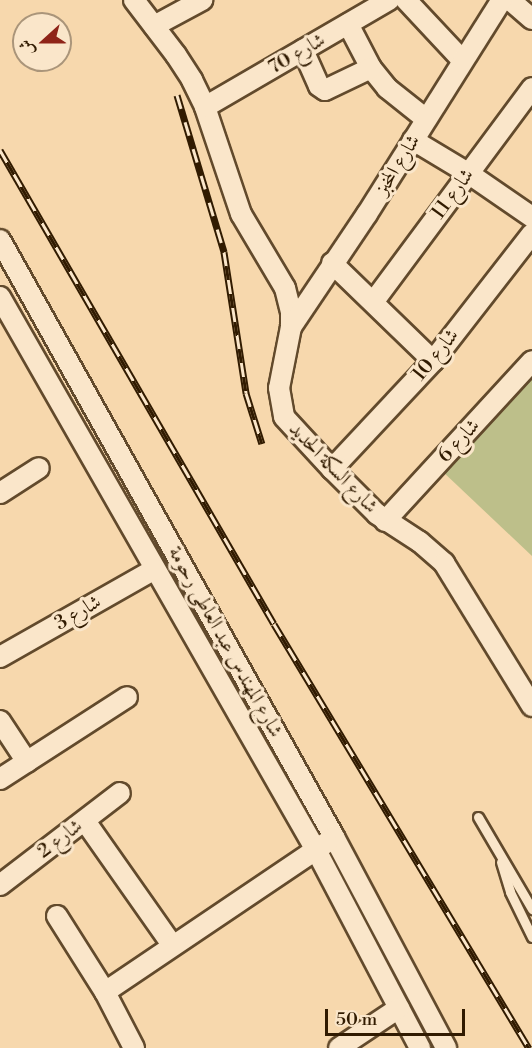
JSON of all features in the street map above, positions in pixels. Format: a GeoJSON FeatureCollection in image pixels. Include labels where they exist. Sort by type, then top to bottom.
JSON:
{"type":"FeatureCollection","features":[{"type":"Feature","properties":{"kind":"street","name":"شارع السكة الحديد"},"geometry":{"type":"LineString","coordinates":[[134,0],[176,55],[206,107],[241,214],[285,288],[291,312],[291,327],[279,388],[281,408],[290,426],[385,521],[420,542],[444,563],[532,706]]}},
{"type":"Feature","properties":{"kind":"street"},"geometry":{"type":"LineString","coordinates":[[154,26],[202,0]]}},
{"type":"Feature","properties":{"kind":"street","name":"شارع 70"},"geometry":{"type":"LineString","coordinates":[[206,107],[389,0]]}},
{"type":"Feature","properties":{"kind":"street"},"geometry":{"type":"LineString","coordinates":[[406,0],[463,61]]}},
{"type":"Feature","properties":{"kind":"street"},"geometry":{"type":"LineString","coordinates":[[501,1],[532,19]]}},
{"type":"Feature","properties":{"kind":"street","name":"شارع المخبز"},"geometry":{"type":"LineString","coordinates":[[291,327],[367,214],[501,1]]}},
{"type":"Feature","properties":{"kind":"street"},"geometry":{"type":"LineString","coordinates":[[348,24],[371,68],[387,88],[426,119]]}},
{"type":"Feature","properties":{"kind":"street"},"geometry":{"type":"LineString","coordinates":[[303,51],[319,86],[325,90],[371,68]]}},
{"type":"Feature","properties":{"kind":"street","name":"شارع 11"},"geometry":{"type":"LineString","coordinates":[[374,301],[532,88]]}},
{"type":"Feature","properties":{"kind":"street"},"geometry":{"type":"LineString","coordinates":[[413,140],[468,172],[532,217]]}},
{"type":"Feature","properties":{"kind":"street","name":"شارع 10"},"geometry":{"type":"LineString","coordinates":[[332,470],[433,361],[532,234]]}},
{"type":"Feature","properties":{"kind":"street","name":"شارع المهندس عبد العاطى رحومة"},"geometry":{"type":"LineString","coordinates":[[0,240],[334,837],[446,1048]]}},
{"type":"Feature","properties":{"kind":"street"},"geometry":{"type":"LineString","coordinates":[[332,263],[374,301],[433,361]]}},
{"type":"Feature","properties":{"kind":"street","name":"شارع المهندس عبد العاطى رحومة"},"geometry":{"type":"LineString","coordinates":[[0,297],[5,321],[155,569],[316,850],[420,1048]]}},
{"type":"Feature","properties":{"kind":"street","name":"شارع 6"},"geometry":{"type":"LineString","coordinates":[[385,521],[532,361]]}},
{"type":"Feature","properties":{"kind":"street"},"geometry":{"type":"LineString","coordinates":[[0,493],[39,468]]}},
{"type":"Feature","properties":{"kind":"street","name":"شارع 3"},"geometry":{"type":"LineString","coordinates":[[0,657],[155,569]]}},
{"type":"Feature","properties":{"kind":"street"},"geometry":{"type":"LineString","coordinates":[[0,779],[127,697]]}},
{"type":"Feature","properties":{"kind":"street"},"geometry":{"type":"LineString","coordinates":[[0,721],[27,762]]}},
{"type":"Feature","properties":{"kind":"street","name":"شارع 2"},"geometry":{"type":"LineString","coordinates":[[0,885],[120,793]]}},
{"type":"Feature","properties":{"kind":"street"},"geometry":{"type":"LineString","coordinates":[[85,821],[172,945]]}},
{"type":"Feature","properties":{"kind":"street"},"geometry":{"type":"LineString","coordinates":[[105,992],[334,837]]}},
{"type":"Feature","properties":{"kind":"street"},"geometry":{"type":"LineString","coordinates":[[57,916],[105,992],[134,1048]]}},
{"type":"Feature","properties":{"kind":"street"},"geometry":{"type":"LineString","coordinates":[[339,1048],[399,1008]]}},
{"type":"Feature","properties":{"kind":"lane"},"geometry":{"type":"LineString","coordinates":[[478,817],[532,909]]}},
{"type":"Feature","properties":{"kind":"lane"},"geometry":{"type":"LineString","coordinates":[[497,849],[510,892],[532,937]]}},
{"type":"Feature","properties":{"kind":"green space"},"geometry":{"type":"Polygon","coordinates":[[[532,372],[532,556],[441,470],[532,372]]]}},
{"type":"Feature","properties":{"kind":"railway"},"geometry":{"type":"LineString","coordinates":[[177,95],[224,252],[246,393],[262,444]]}},
{"type":"Feature","properties":{"kind":"railway"},"geometry":{"type":"LineString","coordinates":[[0,150],[274,624],[529,1048]]}}]}
